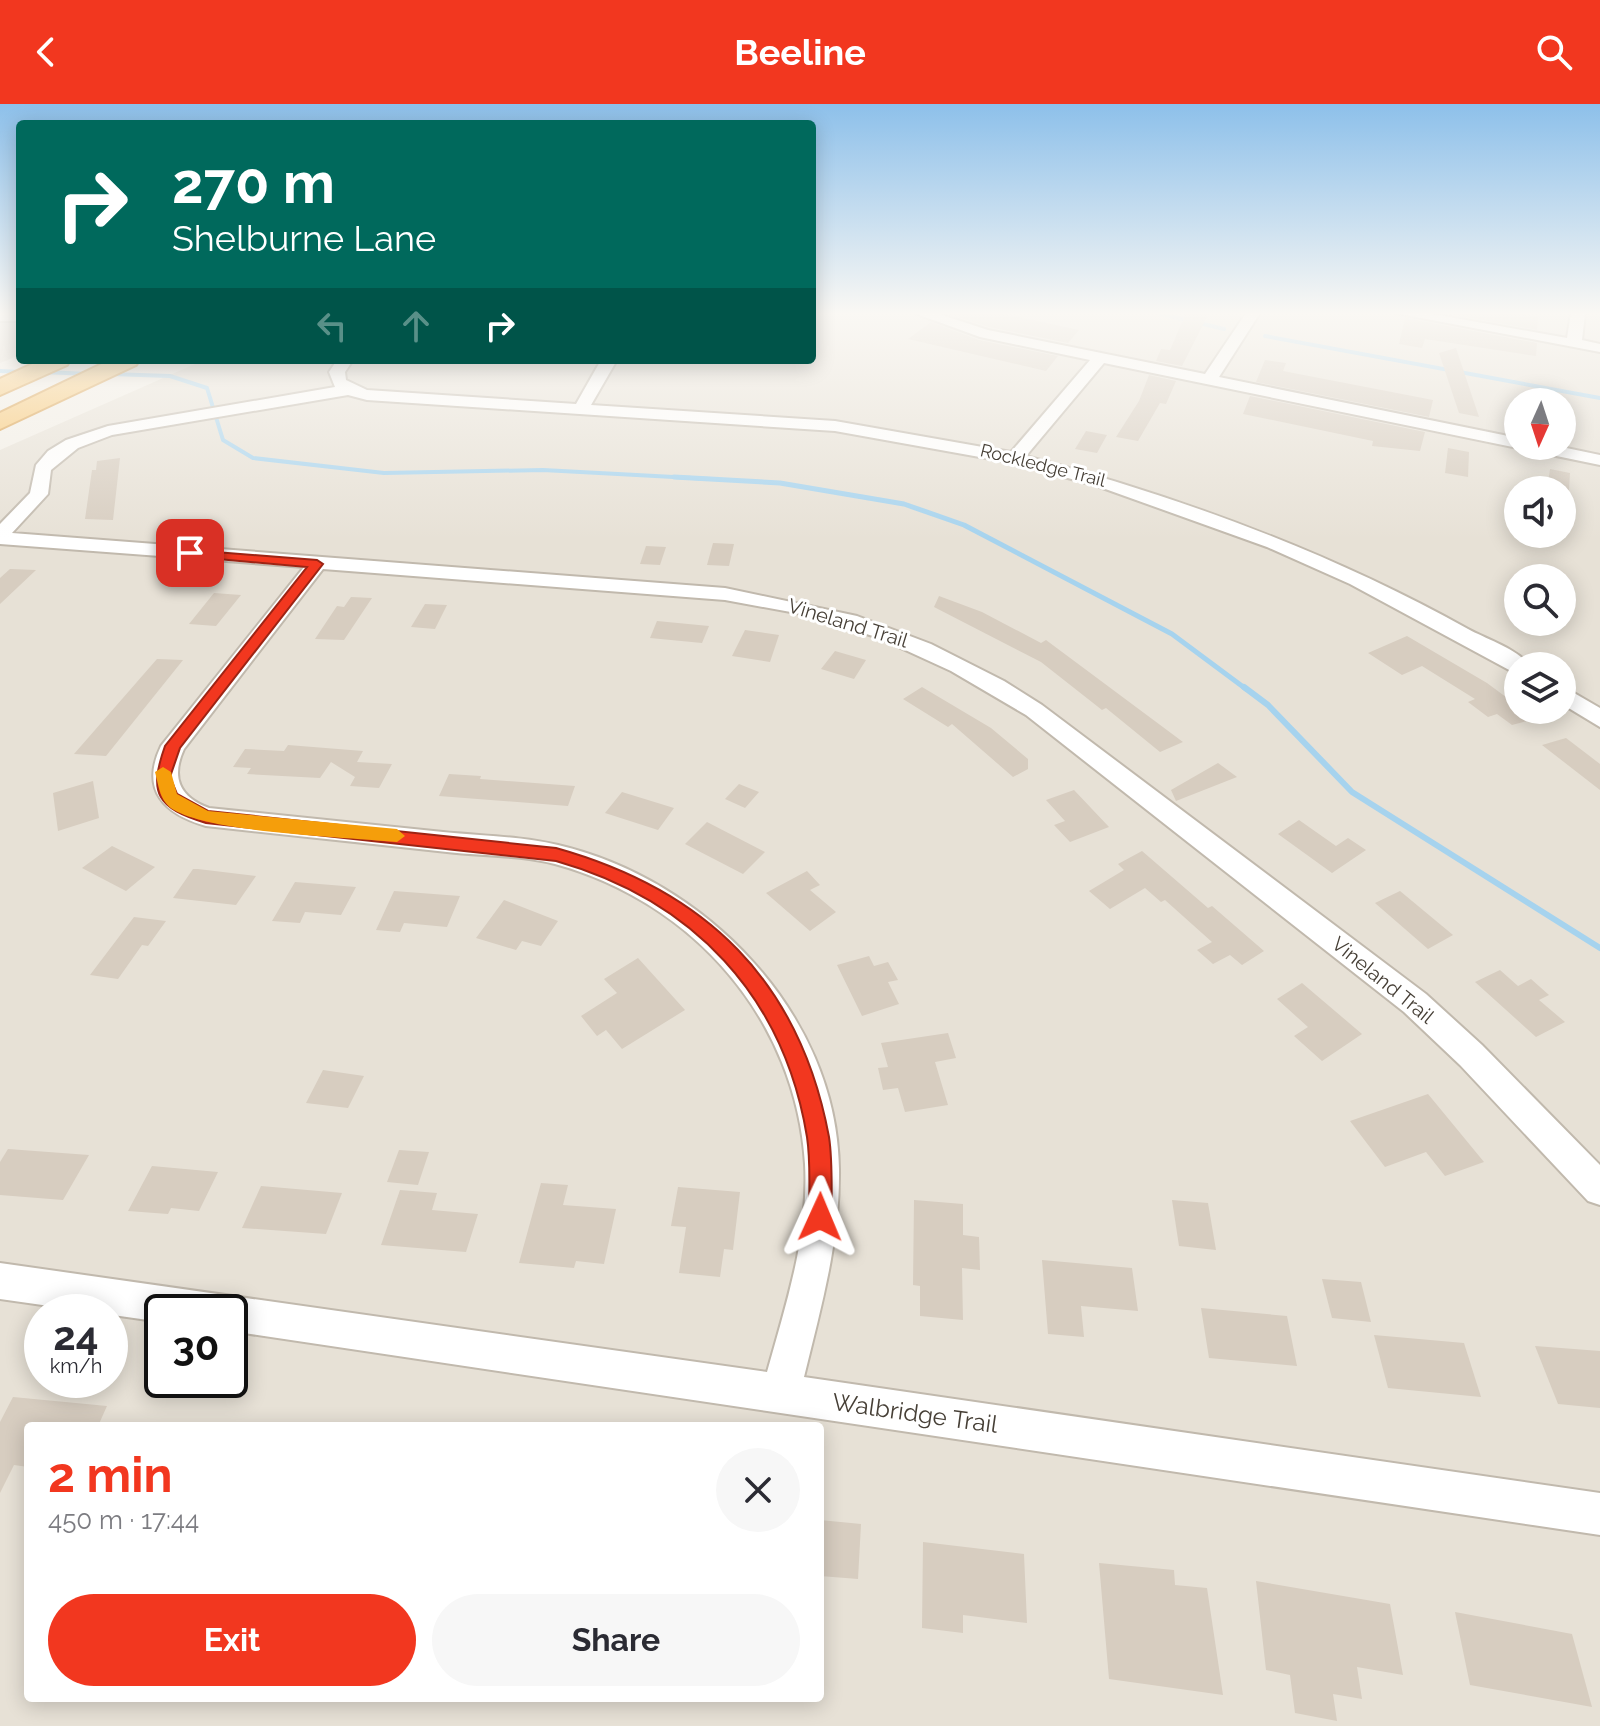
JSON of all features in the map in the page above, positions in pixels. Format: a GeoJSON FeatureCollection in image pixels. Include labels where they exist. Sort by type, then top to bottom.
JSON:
{"type":"FeatureCollection","features":[{"type":"Feature","properties":{"kind":"highway"},"geometry":{"type":"LineString","coordinates":[[0,422],[69,389]]}},
{"type":"Feature","properties":{"kind":"street"},"geometry":{"type":"LineString","coordinates":[[581,409],[593,389]]}},
{"type":"Feature","properties":{"kind":"street"},"geometry":{"type":"LineString","coordinates":[[1016,457],[1074,389]]}},
{"type":"Feature","properties":{"kind":"street"},"geometry":{"type":"LineString","coordinates":[[1252,389],[1504,440]]}},
{"type":"Feature","properties":{"kind":"street"},"geometry":{"type":"LineString","coordinates":[[0,536],[39,494],[42,469],[48,461],[84,439],[123,428],[348,390]]}},
{"type":"Feature","properties":{"kind":"street","name":"Rockledge Trail"},"geometry":{"type":"LineString","coordinates":[[348,390],[374,396],[849,428],[1016,457],[1156,496],[1273,540],[1410,604],[1504,657]]}},
{"type":"Feature","properties":{"kind":"street"},"geometry":{"type":"LineString","coordinates":[[1576,455],[1600,460]]}},
{"type":"Feature","properties":{"kind":"street","name":"Vineland Trail"},"geometry":{"type":"LineString","coordinates":[[0,536],[755,598],[864,623],[933,650],[1034,710],[1415,1003],[1471,1055],[1600,1189]]}},
{"type":"Feature","properties":{"kind":"street"},"geometry":{"type":"LineString","coordinates":[[317,564],[173,746],[162,777],[169,797],[179,806],[206,817],[556,854],[602,869],[658,895],[726,947],[746,969],[786,1032],[808,1089],[819,1141],[819,1236],[781,1393]]}},
{"type":"Feature","properties":{"kind":"street"},"geometry":{"type":"LineString","coordinates":[[1576,703],[1600,719]]}},
{"type":"Feature","properties":{"kind":"street","name":"Walbridge Trail"},"geometry":{"type":"LineString","coordinates":[[0,1281],[144,1300]]}},
{"type":"Feature","properties":{"kind":"street","name":"Walbridge Trail"},"geometry":{"type":"LineString","coordinates":[[248,1315],[1600,1514]]}},
{"type":"Feature","properties":{"kind":"shaded area"},"geometry":{"type":"Polygon","coordinates":[[[139,389],[1504,389],[1504,460],[1576,460],[1576,389],[1600,389],[1600,1726],[0,1726],[0,450],[139,389]]]}},
{"type":"Feature","properties":{"kind":"building"},"geometry":{"type":"Polygon","coordinates":[[[1144,389],[1173,389],[1166,404],[1160,403],[1138,441],[1116,437],[1144,389]]]}},
{"type":"Feature","properties":{"kind":"building"},"geometry":{"type":"Polygon","coordinates":[[[1289,389],[1375,389],[1433,400],[1429,417],[1289,389]]]}},
{"type":"Feature","properties":{"kind":"building"},"geometry":{"type":"Polygon","coordinates":[[[1451,389],[1470,389],[1479,417],[1459,413],[1451,389]]]}},
{"type":"Feature","properties":{"kind":"building"},"geometry":{"type":"Polygon","coordinates":[[[1250,396],[1425,432],[1420,451],[1372,446],[1373,441],[1243,414],[1250,396]]]}},
{"type":"Feature","properties":{"kind":"building"},"geometry":{"type":"Polygon","coordinates":[[[1086,431],[1107,435],[1097,453],[1075,449],[1086,431]]]}},
{"type":"Feature","properties":{"kind":"building"},"geometry":{"type":"Polygon","coordinates":[[[1448,448],[1469,452],[1468,477],[1445,473],[1448,448]]]}},
{"type":"Feature","properties":{"kind":"building"},"geometry":{"type":"Polygon","coordinates":[[[120,458],[113,520],[85,519],[92,470],[96,470],[97,461],[120,458]]]}},
{"type":"Feature","properties":{"kind":"building"},"geometry":{"type":"Polygon","coordinates":[[[1550,469],[1570,473],[1570,476],[1549,476],[1550,469]]]}},
{"type":"Feature","properties":{"kind":"building"},"geometry":{"type":"Polygon","coordinates":[[[713,543],[734,544],[729,566],[707,565],[713,543]]]}},
{"type":"Feature","properties":{"kind":"building"},"geometry":{"type":"Polygon","coordinates":[[[646,546],[666,547],[660,565],[640,564],[646,546]]]}},
{"type":"Feature","properties":{"kind":"building"},"geometry":{"type":"Polygon","coordinates":[[[10,569],[36,570],[0,604],[0,578],[10,569]]]}},
{"type":"Feature","properties":{"kind":"building"},"geometry":{"type":"Polygon","coordinates":[[[214,593],[241,595],[216,626],[189,624],[214,593]]]}},
{"type":"Feature","properties":{"kind":"building"},"geometry":{"type":"Polygon","coordinates":[[[939,596],[982,612],[1041,643],[1046,640],[1183,742],[1160,752],[1106,708],[1102,710],[1041,662],[934,607],[939,596]]]}},
{"type":"Feature","properties":{"kind":"building"},"geometry":{"type":"Polygon","coordinates":[[[351,597],[372,598],[344,640],[315,639],[337,606],[344,607],[351,597]]]}},
{"type":"Feature","properties":{"kind":"building"},"geometry":{"type":"Polygon","coordinates":[[[425,604],[447,605],[435,629],[411,627],[425,604]]]}},
{"type":"Feature","properties":{"kind":"building"},"geometry":{"type":"Polygon","coordinates":[[[657,621],[709,626],[702,643],[650,638],[657,621]]]}},
{"type":"Feature","properties":{"kind":"building"},"geometry":{"type":"Polygon","coordinates":[[[745,630],[779,635],[770,662],[732,656],[745,630]]]}},
{"type":"Feature","properties":{"kind":"building"},"geometry":{"type":"Polygon","coordinates":[[[1407,636],[1504,696],[1504,719],[1497,714],[1488,717],[1468,702],[1475,699],[1422,666],[1402,675],[1368,653],[1407,636]]]}},
{"type":"Feature","properties":{"kind":"building"},"geometry":{"type":"Polygon","coordinates":[[[835,651],[866,660],[854,679],[821,669],[835,651]]]}},
{"type":"Feature","properties":{"kind":"building"},"geometry":{"type":"Polygon","coordinates":[[[157,659],[183,660],[106,756],[74,754],[157,659]]]}},
{"type":"Feature","properties":{"kind":"building"},"geometry":{"type":"Polygon","coordinates":[[[922,687],[991,728],[1028,759],[1028,769],[1013,777],[952,724],[948,727],[903,699],[922,687]]]}},
{"type":"Feature","properties":{"kind":"building"},"geometry":{"type":"Polygon","coordinates":[[[1566,738],[1600,764],[1600,790],[1542,745],[1566,738]]]}},
{"type":"Feature","properties":{"kind":"building"},"geometry":{"type":"Polygon","coordinates":[[[288,745],[363,751],[357,762],[392,764],[379,788],[350,786],[355,777],[331,762],[320,778],[247,774],[251,768],[233,767],[245,749],[284,751],[288,745]]]}},
{"type":"Feature","properties":{"kind":"building"},"geometry":{"type":"Polygon","coordinates":[[[1218,763],[1237,777],[1176,801],[1171,790],[1218,763]]]}},
{"type":"Feature","properties":{"kind":"building"},"geometry":{"type":"Polygon","coordinates":[[[449,774],[575,786],[568,806],[439,796],[449,774]]]}},
{"type":"Feature","properties":{"kind":"building"},"geometry":{"type":"Polygon","coordinates":[[[93,781],[99,818],[58,831],[53,793],[93,781]]]}},
{"type":"Feature","properties":{"kind":"building"},"geometry":{"type":"Polygon","coordinates":[[[739,784],[759,792],[745,808],[725,799],[739,784]]]}},
{"type":"Feature","properties":{"kind":"building"},"geometry":{"type":"Polygon","coordinates":[[[1074,790],[1109,827],[1070,842],[1054,825],[1065,821],[1046,800],[1074,790]]]}},
{"type":"Feature","properties":{"kind":"building"},"geometry":{"type":"Polygon","coordinates":[[[622,792],[674,808],[658,830],[605,813],[622,792]]]}},
{"type":"Feature","properties":{"kind":"building"},"geometry":{"type":"Polygon","coordinates":[[[1299,820],[1336,846],[1348,838],[1366,850],[1332,873],[1278,834],[1299,820]]]}},
{"type":"Feature","properties":{"kind":"building"},"geometry":{"type":"Polygon","coordinates":[[[707,822],[765,852],[743,874],[685,844],[707,822]]]}},
{"type":"Feature","properties":{"kind":"building"},"geometry":{"type":"Polygon","coordinates":[[[112,846],[155,867],[126,891],[82,868],[112,846]]]}},
{"type":"Feature","properties":{"kind":"building"},"geometry":{"type":"Polygon","coordinates":[[[1142,851],[1264,951],[1242,965],[1230,955],[1213,964],[1197,950],[1212,942],[1165,900],[1161,902],[1145,888],[1110,909],[1089,891],[1124,870],[1118,864],[1142,851]]]}},
{"type":"Feature","properties":{"kind":"building"},"geometry":{"type":"Polygon","coordinates":[[[193,869],[256,876],[236,905],[173,898],[193,869]]]}},
{"type":"Feature","properties":{"kind":"building"},"geometry":{"type":"Polygon","coordinates":[[[807,871],[820,885],[810,890],[836,912],[810,931],[766,893],[807,871]]]}},
{"type":"Feature","properties":{"kind":"building"},"geometry":{"type":"Polygon","coordinates":[[[295,882],[356,887],[341,915],[305,912],[300,923],[272,921],[295,882]]]}},
{"type":"Feature","properties":{"kind":"building"},"geometry":{"type":"Polygon","coordinates":[[[394,891],[460,896],[447,927],[404,923],[400,932],[376,930],[394,891]]]}},
{"type":"Feature","properties":{"kind":"building"},"geometry":{"type":"Polygon","coordinates":[[[1400,891],[1453,935],[1428,949],[1375,903],[1400,891]]]}},
{"type":"Feature","properties":{"kind":"building"},"geometry":{"type":"Polygon","coordinates":[[[504,900],[558,921],[541,946],[522,941],[516,950],[476,938],[504,900]]]}},
{"type":"Feature","properties":{"kind":"building"},"geometry":{"type":"Polygon","coordinates":[[[134,917],[166,921],[148,946],[142,945],[118,979],[90,975],[134,917]]]}},
{"type":"Feature","properties":{"kind":"building"},"geometry":{"type":"Polygon","coordinates":[[[869,956],[874,966],[888,962],[898,980],[888,982],[899,1004],[862,1016],[837,965],[869,956]]]}},
{"type":"Feature","properties":{"kind":"building"},"geometry":{"type":"Polygon","coordinates":[[[638,958],[685,1010],[622,1049],[606,1030],[597,1036],[581,1016],[617,993],[604,979],[638,958]]]}},
{"type":"Feature","properties":{"kind":"building"},"geometry":{"type":"Polygon","coordinates":[[[1500,970],[1518,986],[1531,979],[1549,995],[1539,1000],[1565,1022],[1536,1037],[1475,982],[1500,970]]]}},
{"type":"Feature","properties":{"kind":"building"},"geometry":{"type":"Polygon","coordinates":[[[1302,983],[1362,1034],[1322,1061],[1294,1036],[1308,1027],[1277,999],[1302,983]]]}},
{"type":"Feature","properties":{"kind":"building"},"geometry":{"type":"Polygon","coordinates":[[[948,1033],[956,1058],[935,1062],[948,1105],[905,1112],[898,1088],[883,1090],[878,1068],[888,1067],[881,1043],[948,1033]]]}},
{"type":"Feature","properties":{"kind":"building"},"geometry":{"type":"Polygon","coordinates":[[[323,1070],[364,1076],[348,1108],[306,1103],[323,1070]]]}},
{"type":"Feature","properties":{"kind":"building"},"geometry":{"type":"Polygon","coordinates":[[[1428,1094],[1484,1162],[1445,1176],[1426,1152],[1385,1167],[1350,1121],[1428,1094]]]}},
{"type":"Feature","properties":{"kind":"building"},"geometry":{"type":"Polygon","coordinates":[[[8,1149],[89,1155],[63,1200],[0,1195],[0,1162],[8,1149]]]}},
{"type":"Feature","properties":{"kind":"building"},"geometry":{"type":"Polygon","coordinates":[[[399,1150],[429,1152],[418,1185],[387,1182],[399,1150]]]}},
{"type":"Feature","properties":{"kind":"building"},"geometry":{"type":"Polygon","coordinates":[[[152,1166],[218,1172],[199,1211],[171,1208],[168,1214],[128,1211],[152,1166]]]}},
{"type":"Feature","properties":{"kind":"building"},"geometry":{"type":"Polygon","coordinates":[[[541,1183],[568,1185],[563,1205],[616,1209],[604,1264],[576,1261],[574,1268],[519,1263],[541,1183]]]}},
{"type":"Feature","properties":{"kind":"building"},"geometry":{"type":"Polygon","coordinates":[[[261,1186],[342,1193],[326,1234],[242,1228],[261,1186]]]}},
{"type":"Feature","properties":{"kind":"building"},"geometry":{"type":"Polygon","coordinates":[[[678,1187],[740,1192],[733,1250],[724,1249],[720,1277],[679,1273],[686,1227],[671,1226],[678,1187]]]}},
{"type":"Feature","properties":{"kind":"building"},"geometry":{"type":"Polygon","coordinates":[[[400,1190],[437,1193],[432,1210],[478,1214],[466,1252],[381,1245],[400,1190]]]}},
{"type":"Feature","properties":{"kind":"building"},"geometry":{"type":"Polygon","coordinates":[[[914,1200],[963,1204],[963,1235],[979,1237],[980,1270],[962,1268],[963,1320],[920,1316],[920,1286],[913,1285],[914,1200]]]}},
{"type":"Feature","properties":{"kind":"building"},"geometry":{"type":"Polygon","coordinates":[[[1172,1200],[1208,1203],[1216,1250],[1179,1246],[1172,1200]]]}},
{"type":"Feature","properties":{"kind":"building"},"geometry":{"type":"Polygon","coordinates":[[[1042,1260],[1132,1268],[1138,1311],[1081,1306],[1084,1337],[1048,1334],[1042,1260]]]}},
{"type":"Feature","properties":{"kind":"building"},"geometry":{"type":"Polygon","coordinates":[[[1322,1279],[1361,1282],[1371,1322],[1332,1318],[1322,1279]]]}},
{"type":"Feature","properties":{"kind":"building"},"geometry":{"type":"Polygon","coordinates":[[[1201,1308],[1287,1316],[1297,1366],[1209,1358],[1201,1308]]]}},
{"type":"Feature","properties":{"kind":"building"},"geometry":{"type":"Polygon","coordinates":[[[1374,1335],[1464,1343],[1481,1397],[1388,1388],[1374,1335]]]}},
{"type":"Feature","properties":{"kind":"building"},"geometry":{"type":"Polygon","coordinates":[[[1535,1346],[1600,1351],[1600,1408],[1558,1404],[1535,1346]]]}},
{"type":"Feature","properties":{"kind":"building"},"geometry":{"type":"Polygon","coordinates":[[[13,1397],[107,1406],[100,1422],[24,1422],[24,1466],[14,1465],[0,1493],[0,1422],[13,1397]]]}},
{"type":"Feature","properties":{"kind":"building"},"geometry":{"type":"Polygon","coordinates":[[[824,1520],[861,1524],[858,1579],[824,1576],[824,1520]]]}},
{"type":"Feature","properties":{"kind":"building"},"geometry":{"type":"Polygon","coordinates":[[[923,1542],[1024,1554],[1027,1623],[963,1615],[963,1633],[922,1628],[923,1542]]]}},
{"type":"Feature","properties":{"kind":"building"},"geometry":{"type":"Polygon","coordinates":[[[1099,1563],[1174,1570],[1175,1585],[1207,1588],[1223,1695],[1109,1679],[1099,1563]]]}},
{"type":"Feature","properties":{"kind":"building"},"geometry":{"type":"Polygon","coordinates":[[[1256,1581],[1390,1604],[1403,1675],[1357,1667],[1362,1699],[1333,1694],[1337,1721],[1295,1713],[1290,1675],[1266,1670],[1256,1581]]]}},
{"type":"Feature","properties":{"kind":"building"},"geometry":{"type":"Polygon","coordinates":[[[1455,1612],[1572,1634],[1592,1707],[1470,1685],[1455,1612]]]}},
{"type":"Feature","properties":{"kind":"waterway"},"geometry":{"type":"LineString","coordinates":[[207,389],[223,440],[253,458],[384,473],[543,470],[680,477]]}},
{"type":"Feature","properties":{"kind":"waterway"},"geometry":{"type":"LineString","coordinates":[[1550,389],[1600,398]]}},
{"type":"Feature","properties":{"kind":"waterway"},"geometry":{"type":"LineString","coordinates":[[674,477],[680,477]]}},
{"type":"Feature","properties":{"kind":"waterway"},"geometry":{"type":"LineString","coordinates":[[680,477],[711,479]]}},
{"type":"Feature","properties":{"kind":"waterway"},"geometry":{"type":"LineString","coordinates":[[680,477],[780,483],[904,504],[964,525],[1172,634],[1246,689]]}},
{"type":"Feature","properties":{"kind":"waterway"},"geometry":{"type":"LineString","coordinates":[[1244,687],[1268,705],[1352,792],[1600,948]]}},
{"type":"Feature","properties":{"kind":"slow traffic"},"geometry":{"type":"LineString","coordinates":[[163,772],[169,797],[179,806],[206,817],[397,836]]}},
{"type":"Feature","properties":{"kind":"route"},"geometry":{"type":"LineString","coordinates":[[190,553],[317,564],[173,746],[163,767],[162,777],[169,797],[179,806],[206,817],[556,854],[622,877],[687,913],[746,969],[786,1032],[808,1089],[819,1141],[820,1217]]}}]}
